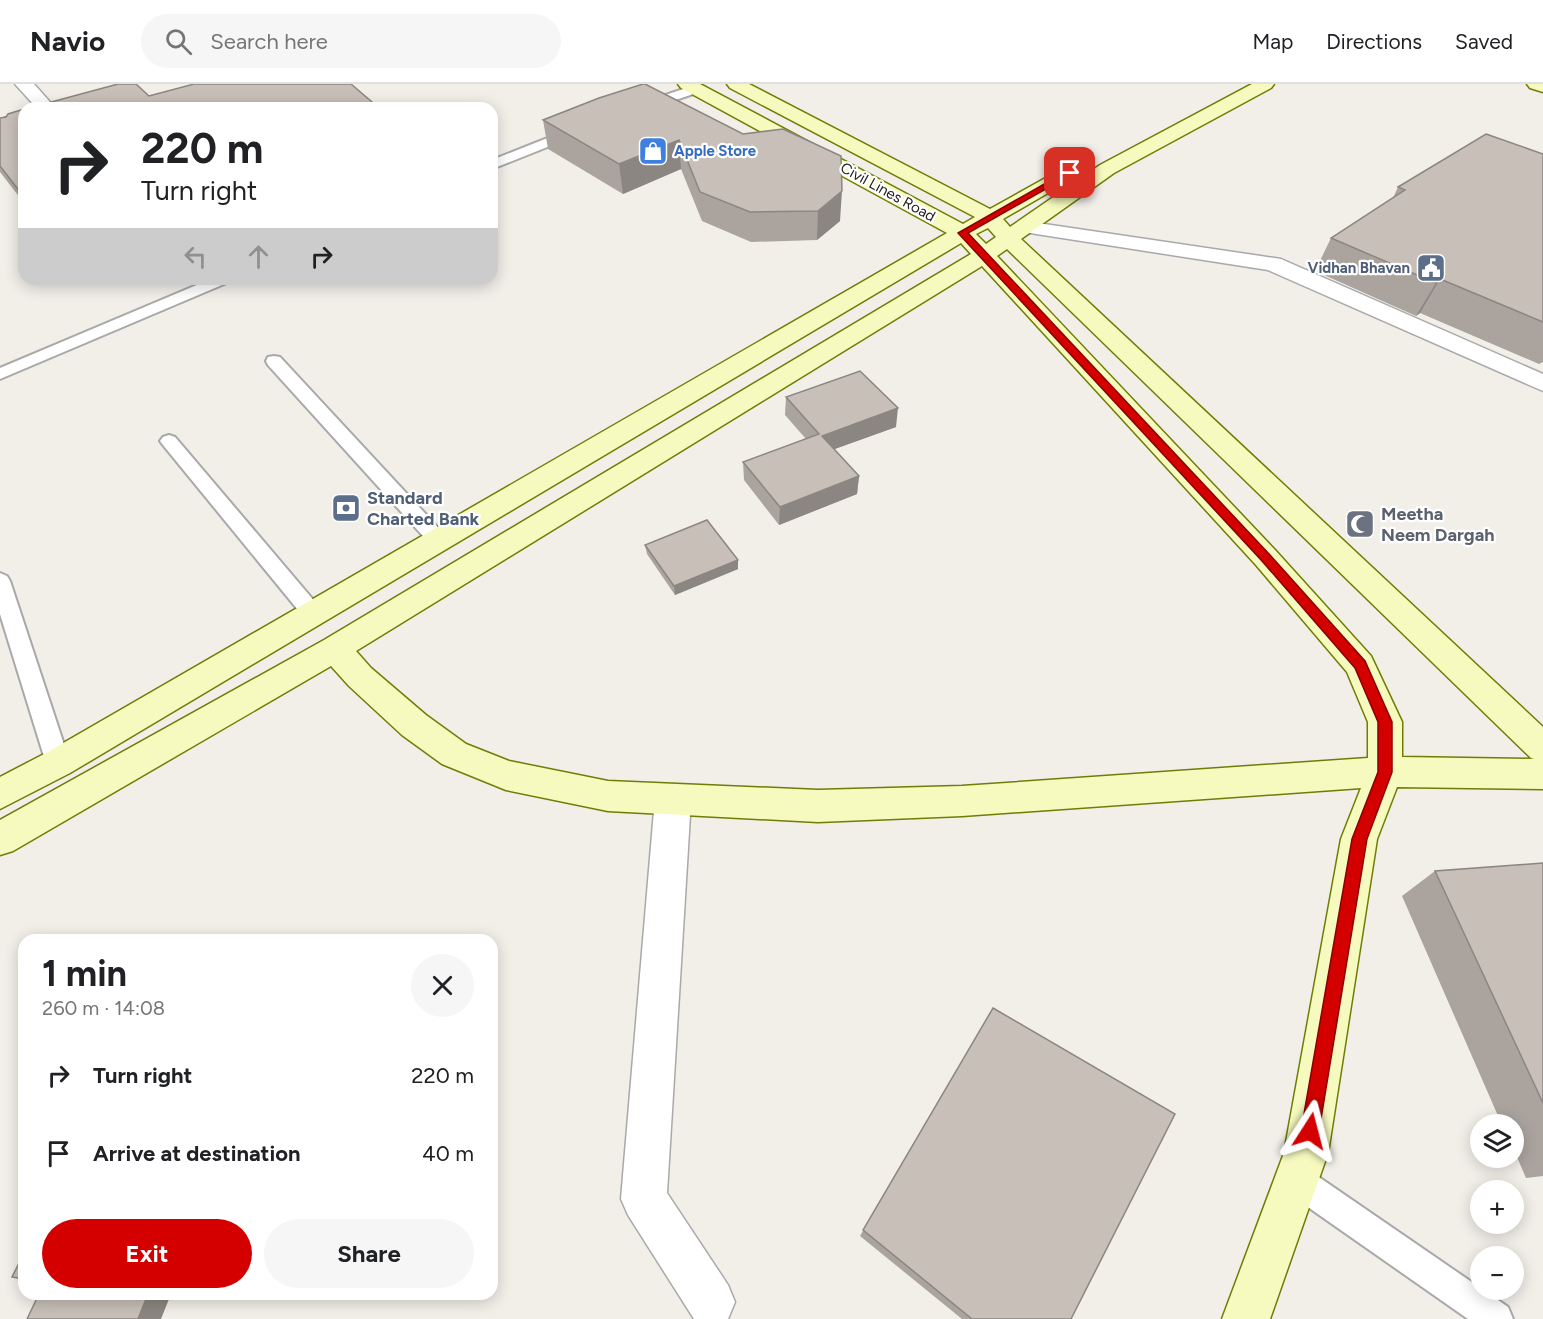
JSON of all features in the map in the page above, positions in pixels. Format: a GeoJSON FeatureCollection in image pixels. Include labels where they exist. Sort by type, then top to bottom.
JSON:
{"type":"FeatureCollection","features":[{"type":"Feature","properties":{"kind":"street"},"geometry":{"type":"LineString","coordinates":[[24,84],[42,102]]}},
{"type":"Feature","properties":{"kind":"street"},"geometry":{"type":"LineString","coordinates":[[736,84],[990,218],[1266,558],[1360,665],[1385,722],[1385,772],[1359,839],[1306,1154],[1246,1319]]}},
{"type":"Feature","properties":{"kind":"street"},"geometry":{"type":"LineString","coordinates":[[0,794],[314,615],[963,233],[1230,84]]}},
{"type":"Feature","properties":{"kind":"street"},"geometry":{"type":"LineString","coordinates":[[0,839],[335,649],[1006,240],[1107,169],[1265,84]]}},
{"type":"Feature","properties":{"kind":"street"},"geometry":{"type":"LineString","coordinates":[[1536,84],[1543,87]]}},
{"type":"Feature","properties":{"kind":"street","name":"Civil Lines Road"},"geometry":{"type":"LineString","coordinates":[[691,87],[963,233],[1006,240]]}},
{"type":"Feature","properties":{"kind":"street"},"geometry":{"type":"LineString","coordinates":[[1006,240],[1273,264],[1445,338],[1543,384]]}},
{"type":"Feature","properties":{"kind":"street"},"geometry":{"type":"LineString","coordinates":[[1006,240],[1543,748]]}},
{"type":"Feature","properties":{"kind":"street"},"geometry":{"type":"LineString","coordinates":[[335,649],[360,677],[406,718],[454,754],[506,775],[597,794],[818,806],[962,801],[1385,772],[1543,774]]}},
{"type":"Feature","properties":{"kind":"street"},"geometry":{"type":"LineString","coordinates":[[673,799],[644,1198],[711,1302]]}},
{"type":"Feature","properties":{"kind":"lane"},"geometry":{"type":"LineString","coordinates":[[630,111],[691,87]]}},
{"type":"Feature","properties":{"kind":"lane"},"geometry":{"type":"LineString","coordinates":[[498,163],[588,126]]}},
{"type":"Feature","properties":{"kind":"lane"},"geometry":{"type":"LineString","coordinates":[[0,374],[210,285]]}},
{"type":"Feature","properties":{"kind":"lane"},"geometry":{"type":"LineString","coordinates":[[274,361],[439,541]]}},
{"type":"Feature","properties":{"kind":"lane"},"geometry":{"type":"LineString","coordinates":[[169,441],[314,615]]}},
{"type":"Feature","properties":{"kind":"lane"},"geometry":{"type":"LineString","coordinates":[[0,581],[58,763]]}},
{"type":"Feature","properties":{"kind":"lane"},"geometry":{"type":"LineString","coordinates":[[1296,1180],[1496,1319]]}},
{"type":"Feature","properties":{"kind":"building"},"geometry":{"type":"Polygon","coordinates":[[[118,84],[136,84],[149,96],[194,84],[351,84],[372,102],[51,102],[118,84]]]}},
{"type":"Feature","properties":{"kind":"building"},"geometry":{"type":"Polygon","coordinates":[[[643,84],[743,134],[783,129],[841,156],[842,191],[818,211],[750,212],[700,192],[679,140],[619,164],[543,120],[643,84]]]}},
{"type":"Feature","properties":{"kind":"building"},"geometry":{"type":"Polygon","coordinates":[[[18,111],[18,189],[0,166],[0,118],[18,111]]]}},
{"type":"Feature","properties":{"kind":"building","name":"Vidhan Bhavan"},"geometry":{"type":"Polygon","coordinates":[[[1486,134],[1543,154],[1543,322],[1440,279],[1436,283],[1331,238],[1405,190],[1398,187],[1486,134]]]}},
{"type":"Feature","properties":{"kind":"building"},"geometry":{"type":"Polygon","coordinates":[[[860,371],[898,408],[822,436],[859,476],[780,507],[743,462],[819,434],[786,397],[860,371]]]}},
{"type":"Feature","properties":{"kind":"building"},"geometry":{"type":"Polygon","coordinates":[[[707,520],[738,560],[674,586],[645,545],[707,520]]]}},
{"type":"Feature","properties":{"kind":"building"},"geometry":{"type":"Polygon","coordinates":[[[1543,863],[1543,1103],[1435,871],[1543,863]]]}},
{"type":"Feature","properties":{"kind":"building"},"geometry":{"type":"Polygon","coordinates":[[[993,1008],[1175,1114],[1071,1319],[972,1319],[863,1230],[993,1008]]]}},
{"type":"Feature","properties":{"kind":"building"},"geometry":{"type":"Polygon","coordinates":[[[18,1265],[18,1278],[12,1277],[18,1265]]]}},
{"type":"Feature","properties":{"kind":"building"},"geometry":{"type":"Polygon","coordinates":[[[36,1300],[146,1300],[138,1319],[27,1319],[36,1300]]]}},
{"type":"Feature","properties":{"kind":"place","name":"Apple Store"},"geometry":{"type":"Point","coordinates":[653,151]}},
{"type":"Feature","properties":{"kind":"place","name":"Vidhan Bhavan"},"geometry":{"type":"Point","coordinates":[1431,268]}},
{"type":"Feature","properties":{"kind":"place","name":"Standard Charted Bank"},"geometry":{"type":"Point","coordinates":[346,508]}},
{"type":"Feature","properties":{"kind":"place","name":"Meetha Neem Dargah"},"geometry":{"type":"Point","coordinates":[1360,524]}},
{"type":"Feature","properties":{"kind":"route"},"geometry":{"type":"LineString","coordinates":[[1070,173],[963,233],[986,254],[1266,558],[1360,665],[1385,722],[1385,772],[1359,839],[1310,1131]]}}]}
